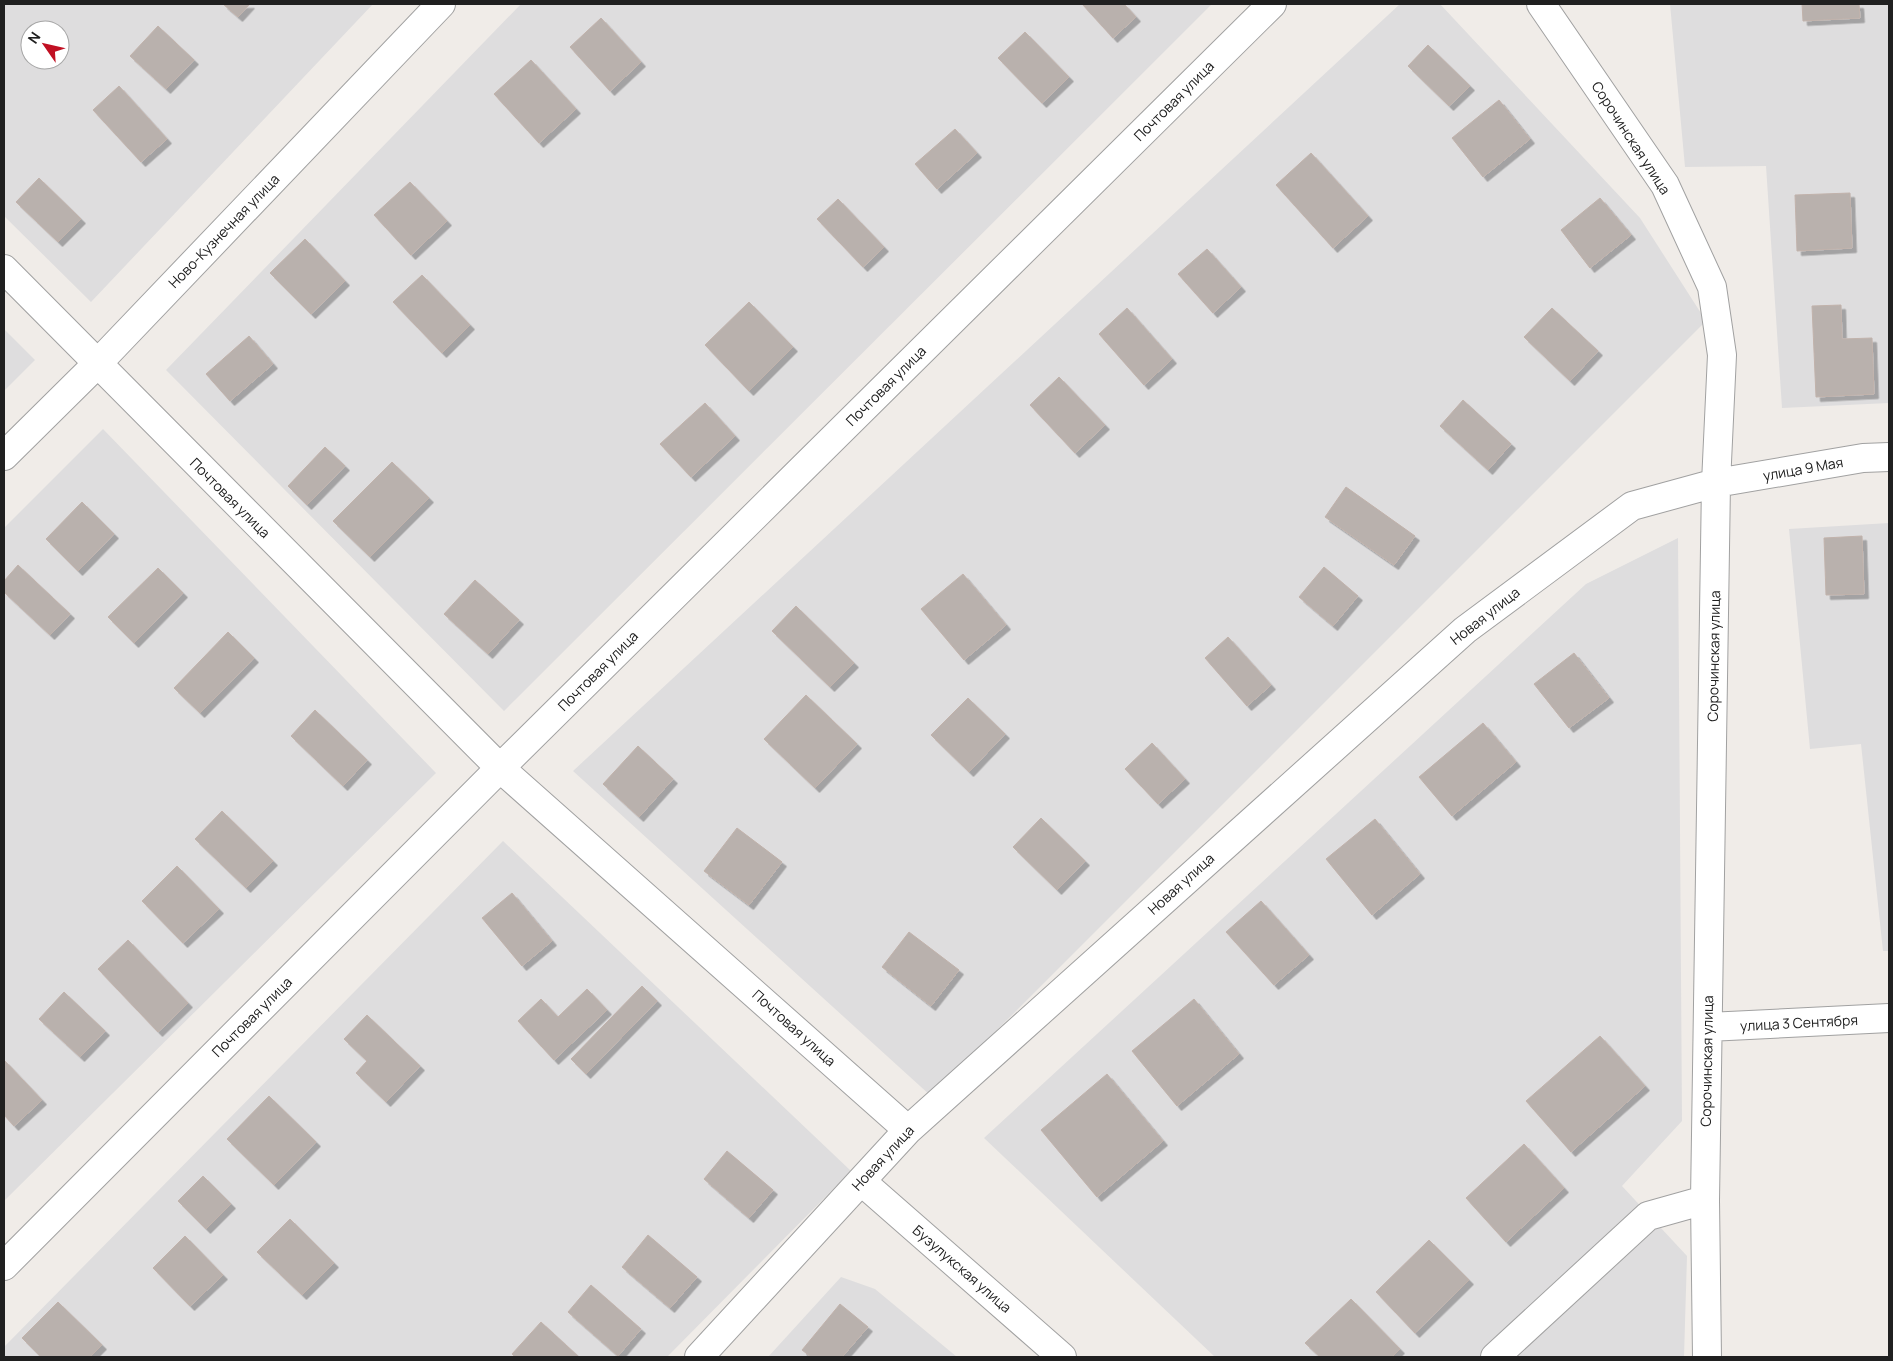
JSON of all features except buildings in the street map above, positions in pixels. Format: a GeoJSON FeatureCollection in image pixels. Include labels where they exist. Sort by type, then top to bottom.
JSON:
{"type":"FeatureCollection","features":[{"type":"Feature","properties":{"kind":"street","name":"Ново-Кузнечная улица"},"geometry":{"type":"LineString","coordinates":[[4,456],[97,364],[440,4]]}},
{"type":"Feature","properties":{"kind":"street","name":"Почтовая улица"},"geometry":{"type":"LineString","coordinates":[[4,1266],[500,768],[1272,4]]}},
{"type":"Feature","properties":{"kind":"street","name":"Сорочинская улица"},"geometry":{"type":"LineString","coordinates":[[1541,4],[1664,185],[1712,287],[1722,355],[1716,484],[1705,1200],[1708,1357]]}},
{"type":"Feature","properties":{"kind":"street","name":"Почтовая улица"},"geometry":{"type":"LineString","coordinates":[[4,269],[500,768],[908,1130]]}},
{"type":"Feature","properties":{"kind":"street","name":"улица 9 Мая"},"geometry":{"type":"LineString","coordinates":[[1716,484],[1863,458],[1889,457]]}},
{"type":"Feature","properties":{"kind":"street","name":"Новая улица"},"geometry":{"type":"LineString","coordinates":[[699,1357],[908,1130],[1465,630],[1632,506],[1716,484]]}},
{"type":"Feature","properties":{"kind":"street","name":"улица 3 Сентября"},"geometry":{"type":"LineString","coordinates":[[1708,1027],[1889,1018]]}},
{"type":"Feature","properties":{"kind":"street","name":"Бузулукская улица"},"geometry":{"type":"LineString","coordinates":[[861,1181],[1062,1357]]}},
{"type":"Feature","properties":{"kind":"street"},"geometry":{"type":"LineString","coordinates":[[1495,1357],[1648,1216],[1705,1200]]}},
{"type":"Feature","properties":{"kind":"shaded area"},"geometry":{"type":"Polygon","coordinates":[[[4,4],[373,4],[91,302],[4,216],[4,4]]]}},
{"type":"Feature","properties":{"kind":"shaded area"},"geometry":{"type":"Polygon","coordinates":[[[521,4],[1212,4],[504,711],[166,370],[521,4]]]}},
{"type":"Feature","properties":{"kind":"shaded area"},"geometry":{"type":"Polygon","coordinates":[[[1400,4],[1440,4],[1640,218],[1706,321],[931,1096],[573,771],[1400,4]]]}},
{"type":"Feature","properties":{"kind":"shaded area"},"geometry":{"type":"Polygon","coordinates":[[[1670,4],[1889,4],[1889,403],[1782,408],[1766,166],[1685,167],[1670,4]]]}},
{"type":"Feature","properties":{"kind":"shaded area"},"geometry":{"type":"Polygon","coordinates":[[[4,329],[35,360],[4,391],[4,329]]]}},
{"type":"Feature","properties":{"kind":"shaded area"},"geometry":{"type":"Polygon","coordinates":[[[103,429],[436,773],[4,1201],[4,528],[103,429]]]}},
{"type":"Feature","properties":{"kind":"shaded area"},"geometry":{"type":"Polygon","coordinates":[[[1889,523],[1889,951],[1883,951],[1861,744],[1810,749],[1789,529],[1889,523]]]}},
{"type":"Feature","properties":{"kind":"shaded area"},"geometry":{"type":"Polygon","coordinates":[[[1678,538],[1682,1121],[1622,1186],[1687,1256],[1684,1357],[1215,1357],[984,1138],[1586,584],[1678,538]]]}},
{"type":"Feature","properties":{"kind":"shaded area"},"geometry":{"type":"Polygon","coordinates":[[[503,841],[851,1171],[667,1357],[4,1357],[4,1347],[503,841]]]}},
{"type":"Feature","properties":{"kind":"shaded area"},"geometry":{"type":"Polygon","coordinates":[[[841,1277],[875,1289],[957,1357],[768,1357],[841,1277]]]}}]}
